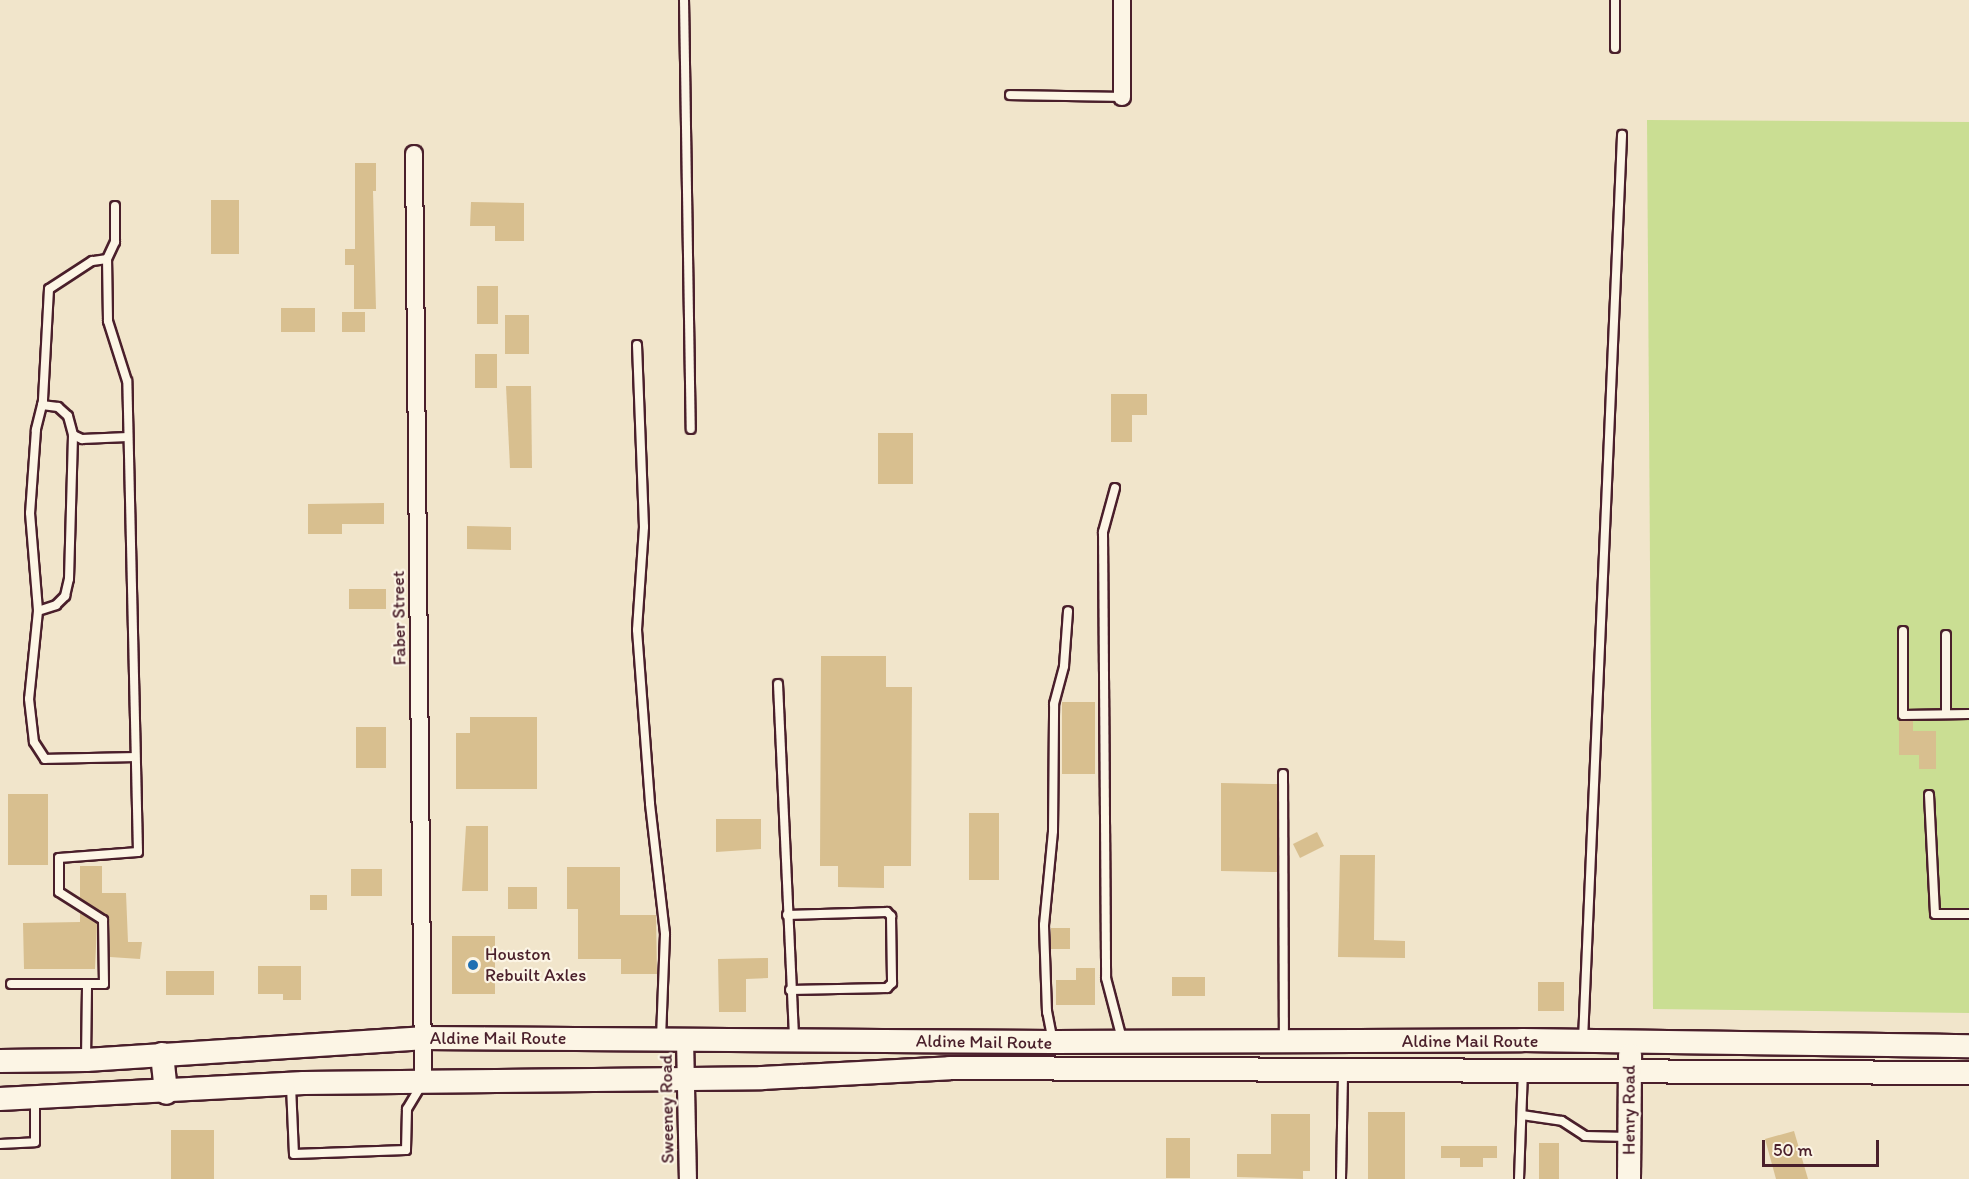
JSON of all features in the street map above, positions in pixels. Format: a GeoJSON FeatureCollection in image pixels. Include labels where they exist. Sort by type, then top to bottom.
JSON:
{"type":"FeatureCollection","features":[{"type":"Feature","properties":{"kind":"main road","name":"Aldine Mail Route"},"geometry":{"type":"LineString","coordinates":[[0,1061],[86,1060],[422,1038],[1053,1042],[1583,1041],[1969,1046]]}},
{"type":"Feature","properties":{"kind":"main road"},"geometry":{"type":"LineString","coordinates":[[794,1041],[796,1076]]}},
{"type":"Feature","properties":{"kind":"main road"},"geometry":{"type":"LineString","coordinates":[[1341,1041],[1343,1068]]}},
{"type":"Feature","properties":{"kind":"main road"},"geometry":{"type":"LineString","coordinates":[[1053,1042],[1056,1070]]}},
{"type":"Feature","properties":{"kind":"main road","name":"Henry Road"},"geometry":{"type":"LineString","coordinates":[[1629,1179],[1630,1042]]}},
{"type":"Feature","properties":{"kind":"main road"},"geometry":{"type":"LineString","coordinates":[[162,1054],[166,1093]]}},
{"type":"Feature","properties":{"kind":"main road","name":"Aldine Mail Route"},"geometry":{"type":"LineString","coordinates":[[0,1099],[166,1093],[291,1084],[796,1076],[950,1068],[1056,1070],[1343,1068],[1969,1073]]}},
{"type":"Feature","properties":{"kind":"street"},"geometry":{"type":"LineString","coordinates":[[1122,0],[1122,97]]}},
{"type":"Feature","properties":{"kind":"street","name":"Faber Street"},"geometry":{"type":"LineString","coordinates":[[414,154],[423,1081]]}},
{"type":"Feature","properties":{"kind":"street","name":"Sweeney Road"},"geometry":{"type":"LineString","coordinates":[[685,1039],[688,1078],[688,1179]]}},
{"type":"Feature","properties":{"kind":"lane"},"geometry":{"type":"LineString","coordinates":[[684,0],[691,429]]}},
{"type":"Feature","properties":{"kind":"lane"},"geometry":{"type":"LineString","coordinates":[[1615,0],[1615,48]]}},
{"type":"Feature","properties":{"kind":"lane"},"geometry":{"type":"LineString","coordinates":[[1010,95],[1122,97]]}},
{"type":"Feature","properties":{"kind":"lane"},"geometry":{"type":"LineString","coordinates":[[1583,1041],[1622,135]]}},
{"type":"Feature","properties":{"kind":"lane"},"geometry":{"type":"LineString","coordinates":[[11,984],[104,984],[103,920],[59,892],[58,858],[138,852],[133,757],[127,381],[108,321],[107,259],[115,242],[115,207]]}},
{"type":"Feature","properties":{"kind":"lane"},"geometry":{"type":"LineString","coordinates":[[107,259],[92,261],[49,288],[42,405],[36,430],[30,513],[38,611],[29,699],[34,742],[45,759],[133,757]]}},
{"type":"Feature","properties":{"kind":"lane"},"geometry":{"type":"LineString","coordinates":[[637,345],[644,526],[637,630],[650,804],[665,934],[661,1039]]}},
{"type":"Feature","properties":{"kind":"lane"},"geometry":{"type":"LineString","coordinates":[[38,611],[56,605],[65,596],[69,579],[73,435],[68,417],[58,407],[42,405]]}},
{"type":"Feature","properties":{"kind":"lane"},"geometry":{"type":"LineString","coordinates":[[73,435],[128,437]]}},
{"type":"Feature","properties":{"kind":"lane"},"geometry":{"type":"LineString","coordinates":[[1114,488],[1104,532],[1106,978],[1123,1042]]}},
{"type":"Feature","properties":{"kind":"lane"},"geometry":{"type":"LineString","coordinates":[[1053,1042],[1047,1012],[1044,924],[1053,831],[1053,704],[1064,666],[1068,611]]}},
{"type":"Feature","properties":{"kind":"lane"},"geometry":{"type":"LineString","coordinates":[[1903,631],[1903,714],[1969,714]]}},
{"type":"Feature","properties":{"kind":"lane"},"geometry":{"type":"LineString","coordinates":[[1946,634],[1946,714]]}},
{"type":"Feature","properties":{"kind":"lane"},"geometry":{"type":"LineString","coordinates":[[778,684],[794,1041]]}},
{"type":"Feature","properties":{"kind":"lane"},"geometry":{"type":"LineString","coordinates":[[1283,774],[1284,1042]]}},
{"type":"Feature","properties":{"kind":"lane"},"geometry":{"type":"LineString","coordinates":[[1929,795],[1935,914],[1969,914]]}},
{"type":"Feature","properties":{"kind":"lane"},"geometry":{"type":"LineString","coordinates":[[787,915],[888,912],[891,916],[892,983],[887,988],[790,990]]}},
{"type":"Feature","properties":{"kind":"lane"},"geometry":{"type":"LineString","coordinates":[[86,1060],[87,984]]}},
{"type":"Feature","properties":{"kind":"lane"},"geometry":{"type":"LineString","coordinates":[[1341,1179],[1343,1068]]}},
{"type":"Feature","properties":{"kind":"lane"},"geometry":{"type":"LineString","coordinates":[[1519,1179],[1523,1069]]}},
{"type":"Feature","properties":{"kind":"lane"},"geometry":{"type":"LineString","coordinates":[[291,1084],[294,1154],[406,1150],[407,1109],[423,1081]]}},
{"type":"Feature","properties":{"kind":"lane"},"geometry":{"type":"LineString","coordinates":[[0,1144],[35,1142],[34,1099]]}},
{"type":"Feature","properties":{"kind":"lane"},"geometry":{"type":"LineString","coordinates":[[1522,1115],[1562,1121],[1585,1136],[1629,1137]]}},
{"type":"Feature","properties":{"kind":"green space"},"geometry":{"type":"Polygon","coordinates":[[[1647,120],[1969,122],[1969,1013],[1653,1009],[1647,120]]]}},
{"type":"Feature","properties":{"kind":"building"},"geometry":{"type":"Polygon","coordinates":[[[355,163],[376,163],[376,191],[373,191],[376,309],[354,309],[354,265],[345,265],[345,249],[355,249],[355,163]]]}},
{"type":"Feature","properties":{"kind":"building"},"geometry":{"type":"Polygon","coordinates":[[[211,200],[239,200],[239,254],[211,254],[211,200]]]}},
{"type":"Feature","properties":{"kind":"building"},"geometry":{"type":"Polygon","coordinates":[[[471,202],[524,203],[524,241],[495,241],[495,226],[470,226],[471,202]]]}},
{"type":"Feature","properties":{"kind":"building"},"geometry":{"type":"Polygon","coordinates":[[[477,286],[498,286],[498,324],[477,324],[477,286]]]}},
{"type":"Feature","properties":{"kind":"building"},"geometry":{"type":"Polygon","coordinates":[[[281,308],[315,308],[315,332],[281,332],[281,308]]]}},
{"type":"Feature","properties":{"kind":"building"},"geometry":{"type":"Polygon","coordinates":[[[342,312],[365,312],[365,332],[342,332],[342,312]]]}},
{"type":"Feature","properties":{"kind":"building"},"geometry":{"type":"Polygon","coordinates":[[[505,315],[529,315],[529,354],[505,354],[505,315]]]}},
{"type":"Feature","properties":{"kind":"building"},"geometry":{"type":"Polygon","coordinates":[[[475,354],[497,354],[497,388],[475,388],[475,354]]]}},
{"type":"Feature","properties":{"kind":"building"},"geometry":{"type":"Polygon","coordinates":[[[506,386],[531,386],[532,468],[510,468],[506,386]]]}},
{"type":"Feature","properties":{"kind":"building"},"geometry":{"type":"Polygon","coordinates":[[[1111,394],[1147,394],[1147,415],[1132,415],[1132,442],[1111,442],[1111,394]]]}},
{"type":"Feature","properties":{"kind":"building"},"geometry":{"type":"Polygon","coordinates":[[[878,433],[913,433],[913,484],[878,484],[878,433]]]}},
{"type":"Feature","properties":{"kind":"building"},"geometry":{"type":"Polygon","coordinates":[[[384,503],[384,524],[342,524],[342,534],[308,534],[308,504],[384,503]]]}},
{"type":"Feature","properties":{"kind":"building"},"geometry":{"type":"Polygon","coordinates":[[[467,526],[511,527],[511,550],[467,549],[467,526]]]}},
{"type":"Feature","properties":{"kind":"building"},"geometry":{"type":"Polygon","coordinates":[[[349,589],[386,589],[386,609],[349,609],[349,589]]]}},
{"type":"Feature","properties":{"kind":"building"},"geometry":{"type":"Polygon","coordinates":[[[821,656],[886,656],[886,687],[912,687],[911,866],[884,866],[884,888],[838,887],[838,866],[820,866],[821,656]]]}},
{"type":"Feature","properties":{"kind":"building"},"geometry":{"type":"Polygon","coordinates":[[[1062,702],[1095,702],[1095,774],[1062,774],[1062,702]]]}},
{"type":"Feature","properties":{"kind":"building"},"geometry":{"type":"Polygon","coordinates":[[[470,717],[537,717],[537,789],[456,789],[456,733],[470,733],[470,717]]]}},
{"type":"Feature","properties":{"kind":"building"},"geometry":{"type":"Polygon","coordinates":[[[1899,721],[1913,721],[1913,731],[1936,731],[1936,769],[1919,769],[1919,755],[1899,755],[1899,721]]]}},
{"type":"Feature","properties":{"kind":"building"},"geometry":{"type":"Polygon","coordinates":[[[356,727],[386,727],[386,768],[356,768],[356,727]]]}},
{"type":"Feature","properties":{"kind":"building"},"geometry":{"type":"Polygon","coordinates":[[[1221,783],[1277,784],[1277,872],[1221,871],[1221,783]]]}},
{"type":"Feature","properties":{"kind":"building"},"geometry":{"type":"Polygon","coordinates":[[[8,794],[48,794],[48,865],[8,865],[8,794]]]}},
{"type":"Feature","properties":{"kind":"building"},"geometry":{"type":"Polygon","coordinates":[[[969,813],[999,813],[999,880],[969,880],[969,813]]]}},
{"type":"Feature","properties":{"kind":"building"},"geometry":{"type":"Polygon","coordinates":[[[716,819],[761,819],[761,849],[716,852],[716,819]]]}},
{"type":"Feature","properties":{"kind":"building"},"geometry":{"type":"Polygon","coordinates":[[[466,826],[488,826],[488,891],[462,891],[466,826]]]}},
{"type":"Feature","properties":{"kind":"building"},"geometry":{"type":"Polygon","coordinates":[[[1317,832],[1324,846],[1300,858],[1293,844],[1317,832]]]}},
{"type":"Feature","properties":{"kind":"building"},"geometry":{"type":"Polygon","coordinates":[[[1340,855],[1375,855],[1374,940],[1405,941],[1405,958],[1338,957],[1340,855]]]}},
{"type":"Feature","properties":{"kind":"building"},"geometry":{"type":"Polygon","coordinates":[[[80,866],[102,866],[102,893],[126,893],[128,942],[142,942],[140,959],[110,957],[109,917],[80,898],[80,866]]]}},
{"type":"Feature","properties":{"kind":"building"},"geometry":{"type":"Polygon","coordinates":[[[567,867],[620,867],[620,915],[656,915],[657,974],[621,974],[621,959],[578,959],[578,909],[567,909],[567,867]]]}},
{"type":"Feature","properties":{"kind":"building"},"geometry":{"type":"Polygon","coordinates":[[[351,869],[382,869],[382,896],[351,896],[351,869]]]}},
{"type":"Feature","properties":{"kind":"building"},"geometry":{"type":"Polygon","coordinates":[[[508,887],[537,887],[537,909],[508,909],[508,887]]]}},
{"type":"Feature","properties":{"kind":"building"},"geometry":{"type":"Polygon","coordinates":[[[310,895],[327,895],[327,910],[310,910],[310,895]]]}},
{"type":"Feature","properties":{"kind":"building"},"geometry":{"type":"Polygon","coordinates":[[[80,913],[97,924],[95,969],[24,969],[23,923],[80,922],[80,913]]]}},
{"type":"Feature","properties":{"kind":"building"},"geometry":{"type":"Polygon","coordinates":[[[1051,928],[1070,928],[1070,949],[1051,949],[1051,928]]]}},
{"type":"Feature","properties":{"kind":"building","name":"Houston Rebuilt Axles"},"geometry":{"type":"Polygon","coordinates":[[[452,936],[495,936],[495,994],[452,994],[452,936]]]}},
{"type":"Feature","properties":{"kind":"building"},"geometry":{"type":"Polygon","coordinates":[[[768,958],[768,978],[746,979],[746,1012],[719,1012],[718,959],[768,958]]]}},
{"type":"Feature","properties":{"kind":"building"},"geometry":{"type":"Polygon","coordinates":[[[258,966],[301,966],[301,1000],[283,1000],[283,994],[258,994],[258,966]]]}},
{"type":"Feature","properties":{"kind":"building"},"geometry":{"type":"Polygon","coordinates":[[[1076,968],[1095,968],[1095,1005],[1056,1005],[1056,980],[1076,980],[1076,968]]]}},
{"type":"Feature","properties":{"kind":"building"},"geometry":{"type":"Polygon","coordinates":[[[166,971],[214,971],[214,995],[166,995],[166,971]]]}},
{"type":"Feature","properties":{"kind":"building"},"geometry":{"type":"Polygon","coordinates":[[[1172,977],[1205,977],[1205,996],[1172,996],[1172,977]]]}},
{"type":"Feature","properties":{"kind":"building"},"geometry":{"type":"Polygon","coordinates":[[[1538,982],[1564,982],[1564,1011],[1538,1011],[1538,982]]]}},
{"type":"Feature","properties":{"kind":"building"},"geometry":{"type":"Polygon","coordinates":[[[1368,1112],[1405,1112],[1405,1179],[1368,1179],[1368,1112]]]}},
{"type":"Feature","properties":{"kind":"building"},"geometry":{"type":"Polygon","coordinates":[[[1271,1114],[1310,1114],[1310,1171],[1303,1171],[1303,1179],[1237,1177],[1237,1154],[1271,1154],[1271,1114]]]}},
{"type":"Feature","properties":{"kind":"building"},"geometry":{"type":"Polygon","coordinates":[[[171,1130],[214,1130],[214,1179],[171,1179],[171,1130]]]}},
{"type":"Feature","properties":{"kind":"building"},"geometry":{"type":"Polygon","coordinates":[[[1794,1131],[1808,1179],[1776,1179],[1765,1139],[1794,1131]]]}},
{"type":"Feature","properties":{"kind":"building"},"geometry":{"type":"Polygon","coordinates":[[[1166,1138],[1190,1138],[1190,1178],[1166,1178],[1166,1138]]]}},
{"type":"Feature","properties":{"kind":"building"},"geometry":{"type":"Polygon","coordinates":[[[1539,1143],[1559,1143],[1559,1179],[1539,1179],[1539,1143]]]}},
{"type":"Feature","properties":{"kind":"building"},"geometry":{"type":"Polygon","coordinates":[[[1441,1146],[1497,1146],[1497,1158],[1483,1158],[1483,1167],[1460,1167],[1460,1158],[1441,1158],[1441,1146]]]}},
{"type":"Feature","properties":{"kind":"place","name":"Houston Rebuilt Axles"},"geometry":{"type":"Point","coordinates":[473,965]}}]}
